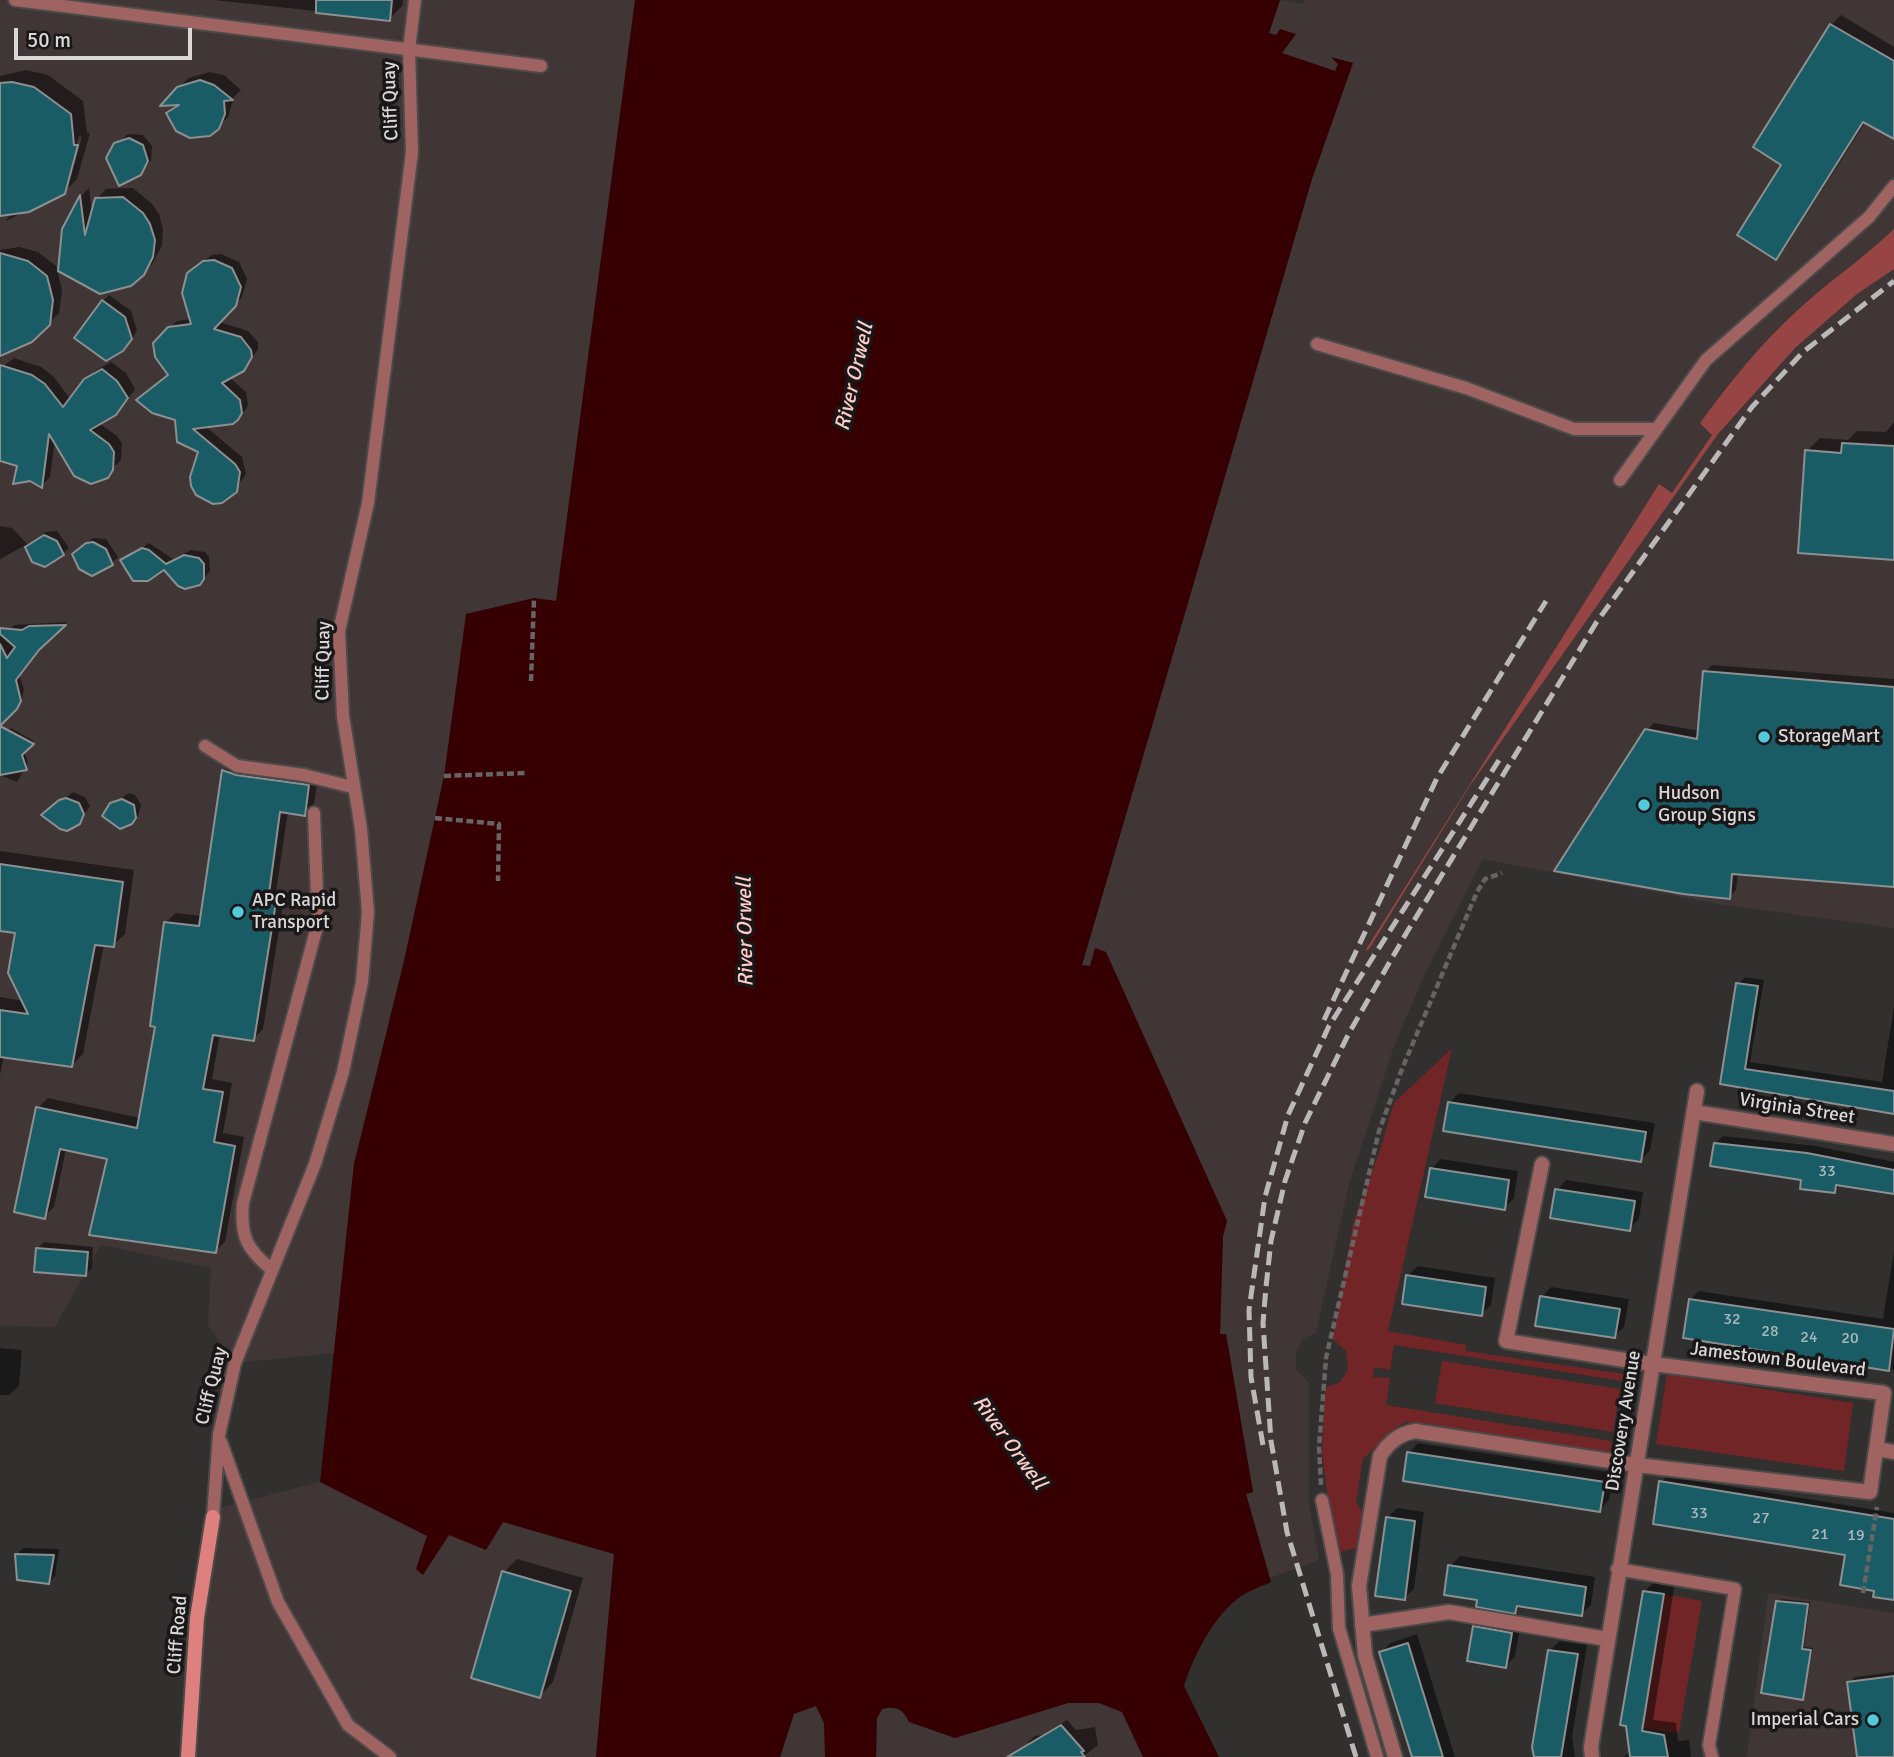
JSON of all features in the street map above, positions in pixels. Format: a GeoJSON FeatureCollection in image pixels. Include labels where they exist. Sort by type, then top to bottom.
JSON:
{"type":"FeatureCollection","features":[{"type":"Feature","properties":{"kind":"main road","name":"Cliff Road"},"geometry":{"type":"LineString","coordinates":[[188,1757],[197,1618],[213,1517]]}},
{"type":"Feature","properties":{"kind":"street","name":"Discovery Avenue"},"geometry":{"type":"LineString","coordinates":[[1592,1757],[1591,1747],[1617,1569],[1637,1465],[1697,1091]]}},
{"type":"Feature","properties":{"kind":"street","name":"Virginia Street"},"geometry":{"type":"LineString","coordinates":[[1694,1112],[1894,1144]]}},
{"type":"Feature","properties":{"kind":"street"},"geometry":{"type":"LineString","coordinates":[[1542,1164],[1506,1341],[1653,1364]]}},
{"type":"Feature","properties":{"kind":"street","name":"Jamestown Boulevard"},"geometry":{"type":"LineString","coordinates":[[1653,1364],[1884,1393],[1870,1492]]}},
{"type":"Feature","properties":{"kind":"street"},"geometry":{"type":"LineString","coordinates":[[1395,1757],[1365,1655],[1359,1586],[1380,1456],[1394,1439],[1415,1431],[1637,1465],[1870,1492]]}},
{"type":"Feature","properties":{"kind":"street"},"geometry":{"type":"LineString","coordinates":[[1877,1449],[1894,1452]]}},
{"type":"Feature","properties":{"kind":"street"},"geometry":{"type":"LineString","coordinates":[[1362,1625],[1449,1612],[1607,1639]]}},
{"type":"Feature","properties":{"kind":"lane"},"geometry":{"type":"LineString","coordinates":[[15,0],[541,66]]}},
{"type":"Feature","properties":{"kind":"lane","name":"Cliff Quay"},"geometry":{"type":"LineString","coordinates":[[213,1517],[219,1435],[235,1363],[315,1164],[343,1072],[362,982],[368,912],[361,829],[352,787],[343,716],[339,631],[368,503],[411,166],[409,49],[415,0]]}},
{"type":"Feature","properties":{"kind":"lane"},"geometry":{"type":"LineString","coordinates":[[1620,480],[1706,360],[1869,217],[1894,186]]}},
{"type":"Feature","properties":{"kind":"lane"},"geometry":{"type":"LineString","coordinates":[[1317,344],[1466,388],[1574,429],[1656,429]]}},
{"type":"Feature","properties":{"kind":"lane"},"geometry":{"type":"LineString","coordinates":[[205,746],[237,766],[304,775],[352,787]]}},
{"type":"Feature","properties":{"kind":"lane"},"geometry":{"type":"LineString","coordinates":[[272,1270],[253,1255],[241,1228],[243,1203],[318,923],[314,813]]}},
{"type":"Feature","properties":{"kind":"lane"},"geometry":{"type":"LineString","coordinates":[[219,1435],[278,1602],[348,1725],[390,1757]]}},
{"type":"Feature","properties":{"kind":"lane"},"geometry":{"type":"LineString","coordinates":[[1322,1500],[1337,1574],[1339,1628],[1377,1757]]}},
{"type":"Feature","properties":{"kind":"lane"},"geometry":{"type":"LineString","coordinates":[[1617,1569],[1735,1589],[1709,1745],[1712,1757]]}},
{"type":"Feature","properties":{"kind":"path"},"geometry":{"type":"LineString","coordinates":[[531,681],[534,598]]}},
{"type":"Feature","properties":{"kind":"path"},"geometry":{"type":"LineString","coordinates":[[444,776],[525,773]]}},
{"type":"Feature","properties":{"kind":"path"},"geometry":{"type":"LineString","coordinates":[[435,818],[499,824],[498,881]]}},
{"type":"Feature","properties":{"kind":"path"},"geometry":{"type":"LineString","coordinates":[[1322,1500],[1319,1447],[1326,1357],[1379,1131],[1402,1069],[1477,892],[1485,879],[1502,873]]}},
{"type":"Feature","properties":{"kind":"path"},"geometry":{"type":"LineString","coordinates":[[1863,1593],[1877,1507],[1870,1492]]}},
{"type":"Feature","properties":{"kind":"shaded area"},"geometry":{"type":"Polygon","coordinates":[[[0,0],[635,0],[556,601],[534,598],[444,776],[404,961],[354,1164],[334,1353],[235,1363],[208,1325],[211,1268],[101,1245],[55,1327],[0,1326],[0,0]]]}},
{"type":"Feature","properties":{"kind":"shaded area"},"geometry":{"type":"Polygon","coordinates":[[[1280,0],[1303,4],[1304,0],[1894,0],[1894,928],[1718,904],[1483,859],[1427,969],[1394,1046],[1349,1184],[1316,1333],[1304,1338],[1296,1352],[1296,1370],[1309,1383],[1309,1504],[1319,1560],[1270,1578],[1246,1493],[1253,1491],[1226,1334],[1220,1335],[1223,1236],[1227,1221],[1106,952],[1090,966],[1082,965],[1312,179],[1353,63],[1332,58],[1338,64],[1335,71],[1281,53],[1276,36],[1269,33],[1280,0]]]}},
{"type":"Feature","properties":{"kind":"shaded area"},"geometry":{"type":"Polygon","coordinates":[[[1894,229],[1894,269],[1857,294],[1795,348],[1718,434],[1469,787],[1369,949],[1365,951],[1659,484],[1672,493],[1712,435],[1700,423],[1746,363],[1785,322],[1894,229]]]}},
{"type":"Feature","properties":{"kind":"shaded area"},"geometry":{"type":"Polygon","coordinates":[[[1452,1048],[1388,1331],[1466,1345],[1466,1351],[1624,1374],[1622,1381],[1394,1345],[1390,1370],[1374,1367],[1373,1377],[1390,1378],[1386,1405],[1612,1441],[1610,1453],[1406,1422],[1363,1458],[1356,1503],[1362,1511],[1356,1548],[1335,1553],[1322,1453],[1325,1388],[1340,1382],[1348,1370],[1346,1351],[1333,1339],[1353,1223],[1394,1103],[1452,1048]]]}},
{"type":"Feature","properties":{"kind":"shaded area"},"geometry":{"type":"Polygon","coordinates":[[[1442,1361],[1620,1389],[1613,1432],[1435,1403],[1442,1361]]]}},
{"type":"Feature","properties":{"kind":"shaded area"},"geometry":{"type":"Polygon","coordinates":[[[1667,1374],[1853,1403],[1844,1471],[1656,1444],[1667,1374]]]}},
{"type":"Feature","properties":{"kind":"shaded area"},"geometry":{"type":"Polygon","coordinates":[[[320,1482],[427,1536],[416,1569],[449,1535],[503,1522],[614,1554],[596,1757],[191,1757],[213,1517],[223,1507],[320,1482]]]}},
{"type":"Feature","properties":{"kind":"shaded area"},"geometry":{"type":"Polygon","coordinates":[[[1768,1593],[1894,1613],[1894,1757],[1747,1757],[1768,1593]]]}},
{"type":"Feature","properties":{"kind":"shaded area"},"geometry":{"type":"Polygon","coordinates":[[[1664,1594],[1702,1601],[1679,1733],[1642,1728],[1664,1594]]]}},
{"type":"Feature","properties":{"kind":"shaded area"},"geometry":{"type":"Polygon","coordinates":[[[1068,1703],[1099,1703],[1122,1712],[1141,1752],[1149,1757],[876,1757],[877,1718],[882,1709],[894,1707],[955,1738],[1068,1703]]]}},
{"type":"Feature","properties":{"kind":"shaded area"},"geometry":{"type":"Polygon","coordinates":[[[816,1706],[825,1723],[825,1757],[780,1757],[794,1713],[816,1706]]]}},
{"type":"Feature","properties":{"kind":"water","name":"River Orwell"},"geometry":{"type":"Polygon","coordinates":[[[635,0],[1280,0],[1269,33],[1276,35],[1280,29],[1296,34],[1282,53],[1335,71],[1338,64],[1331,57],[1353,63],[1312,179],[1082,965],[1090,966],[1095,948],[1106,952],[1227,1221],[1223,1236],[1220,1334],[1226,1334],[1253,1492],[1246,1494],[1271,1582],[1240,1597],[1218,1618],[1198,1651],[1184,1686],[1219,1757],[1143,1757],[1122,1712],[1099,1703],[1068,1703],[955,1738],[909,1722],[898,1709],[882,1709],[877,1718],[876,1757],[825,1757],[824,1723],[816,1706],[794,1714],[780,1757],[596,1757],[614,1554],[503,1522],[486,1550],[449,1535],[423,1575],[416,1569],[427,1536],[320,1482],[354,1164],[404,961],[444,776],[466,614],[534,598],[556,601],[635,0]]]}},
{"type":"Feature","properties":{"kind":"building"},"geometry":{"type":"Polygon","coordinates":[[[316,0],[392,0],[390,21],[316,13],[316,0]]]}},
{"type":"Feature","properties":{"kind":"building"},"geometry":{"type":"Polygon","coordinates":[[[1830,24],[1894,61],[1894,139],[1863,122],[1776,260],[1737,235],[1781,165],[1753,147],[1830,24]]]}},
{"type":"Feature","properties":{"kind":"building"},"geometry":{"type":"Polygon","coordinates":[[[200,80],[214,85],[233,100],[224,101],[225,114],[219,129],[210,136],[190,138],[176,131],[166,113],[179,105],[160,106],[177,87],[200,80]]]}},
{"type":"Feature","properties":{"kind":"building"},"geometry":{"type":"Polygon","coordinates":[[[12,82],[34,87],[71,114],[74,145],[78,145],[65,194],[29,212],[0,216],[0,83],[12,82]]]}},
{"type":"Feature","properties":{"kind":"building"},"geometry":{"type":"Polygon","coordinates":[[[129,138],[143,145],[148,161],[141,175],[119,186],[106,158],[114,143],[129,138]]]}},
{"type":"Feature","properties":{"kind":"building"},"geometry":{"type":"Polygon","coordinates":[[[80,195],[85,235],[95,198],[123,197],[143,213],[150,224],[155,240],[153,257],[144,275],[131,286],[100,294],[58,271],[62,229],[80,195]]]}},
{"type":"Feature","properties":{"kind":"building"},"geometry":{"type":"Polygon","coordinates":[[[0,253],[28,261],[47,276],[53,300],[50,325],[32,342],[0,356],[0,253]]]}},
{"type":"Feature","properties":{"kind":"building"},"geometry":{"type":"Polygon","coordinates":[[[214,260],[232,268],[241,287],[236,306],[214,329],[241,337],[251,350],[252,357],[244,371],[222,383],[240,400],[242,413],[238,420],[233,424],[193,429],[235,464],[240,472],[237,492],[222,503],[213,504],[196,495],[191,486],[190,477],[198,452],[177,442],[175,420],[152,413],[136,400],[168,375],[155,357],[153,343],[168,327],[191,324],[182,293],[187,273],[203,261],[214,260]]]}},
{"type":"Feature","properties":{"kind":"building"},"geometry":{"type":"Polygon","coordinates":[[[102,300],[125,317],[132,339],[123,351],[106,361],[74,338],[102,300]]]}},
{"type":"Feature","properties":{"kind":"building"},"geometry":{"type":"Polygon","coordinates":[[[0,365],[32,375],[45,384],[63,407],[84,379],[102,369],[117,381],[128,398],[116,415],[90,430],[109,444],[114,452],[113,470],[108,478],[91,484],[74,476],[49,434],[42,488],[30,481],[13,484],[17,466],[0,461],[0,365]]]}},
{"type":"Feature","properties":{"kind":"building"},"geometry":{"type":"Polygon","coordinates":[[[1842,443],[1894,446],[1894,560],[1798,553],[1805,450],[1841,453],[1842,443]]]}},
{"type":"Feature","properties":{"kind":"building"},"geometry":{"type":"Polygon","coordinates":[[[44,535],[57,541],[64,555],[45,567],[32,562],[25,547],[44,535]]]}},
{"type":"Feature","properties":{"kind":"building"},"geometry":{"type":"Polygon","coordinates":[[[93,542],[106,549],[113,565],[92,576],[79,569],[72,554],[86,543],[93,542]]]}},
{"type":"Feature","properties":{"kind":"building"},"geometry":{"type":"Polygon","coordinates":[[[142,548],[149,550],[166,564],[184,555],[199,558],[204,564],[204,579],[200,585],[185,589],[178,586],[164,570],[148,581],[133,581],[120,560],[142,548]]]}},
{"type":"Feature","properties":{"kind":"building"},"geometry":{"type":"Polygon","coordinates":[[[66,625],[39,650],[16,680],[21,701],[0,726],[0,644],[7,658],[15,647],[0,634],[0,628],[22,630],[29,626],[66,625]]]}},
{"type":"Feature","properties":{"kind":"building"},"geometry":{"type":"Polygon","coordinates":[[[1703,671],[1894,687],[1894,887],[1732,874],[1730,899],[1683,894],[1554,871],[1645,729],[1697,739],[1703,671]]]}},
{"type":"Feature","properties":{"kind":"building"},"geometry":{"type":"Polygon","coordinates":[[[0,726],[34,744],[22,755],[27,770],[0,775],[0,726]]]}},
{"type":"Feature","properties":{"kind":"building"},"geometry":{"type":"Polygon","coordinates":[[[222,770],[236,775],[309,785],[305,816],[280,812],[268,901],[276,902],[254,1041],[213,1035],[203,1089],[223,1092],[214,1142],[235,1146],[216,1253],[89,1235],[107,1159],[60,1149],[45,1219],[14,1212],[36,1107],[137,1128],[155,1027],[150,1026],[164,922],[199,926],[222,770]]]}},
{"type":"Feature","properties":{"kind":"building"},"geometry":{"type":"Polygon","coordinates":[[[66,798],[79,803],[84,814],[80,824],[67,831],[41,815],[59,800],[66,798]]]}},
{"type":"Feature","properties":{"kind":"building"},"geometry":{"type":"Polygon","coordinates":[[[122,799],[134,805],[136,818],[132,824],[120,829],[102,816],[110,803],[122,799]]]}},
{"type":"Feature","properties":{"kind":"building"},"geometry":{"type":"Polygon","coordinates":[[[0,864],[123,882],[114,947],[95,945],[72,1067],[0,1057],[0,1010],[28,1014],[8,973],[15,933],[0,931],[0,864]]]}},
{"type":"Feature","properties":{"kind":"building"},"geometry":{"type":"Polygon","coordinates":[[[1736,983],[1758,986],[1745,1069],[1894,1091],[1894,1114],[1720,1084],[1736,983]]]}},
{"type":"Feature","properties":{"kind":"building"},"geometry":{"type":"Polygon","coordinates":[[[1448,1102],[1646,1132],[1641,1162],[1443,1131],[1448,1102]]]}},
{"type":"Feature","properties":{"kind":"building"},"geometry":{"type":"Polygon","coordinates":[[[1714,1143],[1807,1153],[1894,1170],[1894,1194],[1836,1185],[1835,1193],[1800,1189],[1801,1180],[1710,1166],[1714,1143]]]}},
{"type":"Feature","properties":{"kind":"building"},"geometry":{"type":"Polygon","coordinates":[[[1430,1168],[1509,1180],[1505,1210],[1425,1197],[1430,1168]]]}},
{"type":"Feature","properties":{"kind":"building"},"geometry":{"type":"Polygon","coordinates":[[[1555,1189],[1635,1201],[1630,1231],[1550,1218],[1555,1189]]]}},
{"type":"Feature","properties":{"kind":"building"},"geometry":{"type":"Polygon","coordinates":[[[36,1248],[88,1252],[86,1276],[34,1272],[36,1248]]]}},
{"type":"Feature","properties":{"kind":"building"},"geometry":{"type":"Polygon","coordinates":[[[1406,1275],[1486,1287],[1482,1316],[1402,1304],[1406,1275]]]}},
{"type":"Feature","properties":{"kind":"building"},"geometry":{"type":"Polygon","coordinates":[[[1540,1296],[1620,1309],[1615,1338],[1535,1326],[1540,1296]]]}},
{"type":"Feature","properties":{"kind":"building"},"geometry":{"type":"Polygon","coordinates":[[[1689,1299],[1894,1329],[1889,1371],[1683,1338],[1689,1299]]]}},
{"type":"Feature","properties":{"kind":"building"},"geometry":{"type":"Polygon","coordinates":[[[1407,1452],[1605,1482],[1600,1512],[1403,1481],[1407,1452]]]}},
{"type":"Feature","properties":{"kind":"building"},"geometry":{"type":"Polygon","coordinates":[[[1659,1481],[1894,1519],[1894,1600],[1873,1597],[1874,1591],[1840,1585],[1845,1555],[1653,1524],[1659,1481]]]}},
{"type":"Feature","properties":{"kind":"building"},"geometry":{"type":"Polygon","coordinates":[[[1386,1517],[1415,1521],[1405,1600],[1375,1596],[1386,1517]]]}},
{"type":"Feature","properties":{"kind":"building"},"geometry":{"type":"Polygon","coordinates":[[[15,1554],[54,1555],[49,1584],[17,1580],[15,1554]]]}},
{"type":"Feature","properties":{"kind":"building"},"geometry":{"type":"Polygon","coordinates":[[[1448,1565],[1586,1587],[1582,1616],[1517,1606],[1515,1614],[1476,1607],[1477,1600],[1444,1595],[1448,1565]]]}},
{"type":"Feature","properties":{"kind":"building"},"geometry":{"type":"Polygon","coordinates":[[[502,1571],[571,1591],[540,1698],[471,1678],[502,1571]]]}},
{"type":"Feature","properties":{"kind":"building"},"geometry":{"type":"Polygon","coordinates":[[[1643,1591],[1664,1594],[1642,1731],[1664,1735],[1668,1757],[1630,1757],[1626,1726],[1620,1725],[1643,1591]]]}},
{"type":"Feature","properties":{"kind":"building"},"geometry":{"type":"Polygon","coordinates":[[[1776,1601],[1808,1604],[1802,1649],[1811,1650],[1803,1700],[1761,1693],[1776,1601]]]}},
{"type":"Feature","properties":{"kind":"building"},"geometry":{"type":"Polygon","coordinates":[[[1473,1626],[1512,1633],[1506,1668],[1467,1661],[1473,1626]]]}},
{"type":"Feature","properties":{"kind":"building"},"geometry":{"type":"Polygon","coordinates":[[[1408,1643],[1443,1757],[1412,1757],[1379,1652],[1408,1643]]]}},
{"type":"Feature","properties":{"kind":"building"},"geometry":{"type":"Polygon","coordinates":[[[1548,1650],[1578,1654],[1561,1757],[1534,1757],[1532,1747],[1548,1650]]]}},
{"type":"Feature","properties":{"kind":"building","name":"Imperial Cars"},"geometry":{"type":"Polygon","coordinates":[[[1894,1676],[1894,1757],[1857,1757],[1847,1682],[1894,1676]]]}},
{"type":"Feature","properties":{"kind":"building"},"geometry":{"type":"Polygon","coordinates":[[[1061,1725],[1084,1751],[1081,1752],[1085,1757],[1007,1757],[1061,1725]]]}},
{"type":"Feature","properties":{"kind":"railway"},"geometry":{"type":"LineString","coordinates":[[1356,1757],[1287,1532],[1271,1441],[1263,1323],[1266,1287],[1271,1241],[1285,1181],[1305,1123],[1349,1033],[1407,932],[1596,623],[1752,407],[1803,352],[1894,281]]}},
{"type":"Feature","properties":{"kind":"railway"},"geometry":{"type":"LineString","coordinates":[[1324,1020],[1437,778],[1546,601]]}},
{"type":"Feature","properties":{"kind":"railway"},"geometry":{"type":"LineString","coordinates":[[1263,1445],[1251,1377],[1249,1310],[1265,1197],[1288,1115],[1329,1026],[1501,757]]}},
{"type":"Feature","properties":{"kind":"place","name":"StorageMart"},"geometry":{"type":"Point","coordinates":[1764,737]}},
{"type":"Feature","properties":{"kind":"place","name":"Hudson Group Signs"},"geometry":{"type":"Point","coordinates":[1644,805]}},
{"type":"Feature","properties":{"kind":"place","name":"APC Rapid Transport"},"geometry":{"type":"Point","coordinates":[238,912]}},
{"type":"Feature","properties":{"kind":"place","name":"Imperial Cars"},"geometry":{"type":"Point","coordinates":[1873,1720]}}]}
